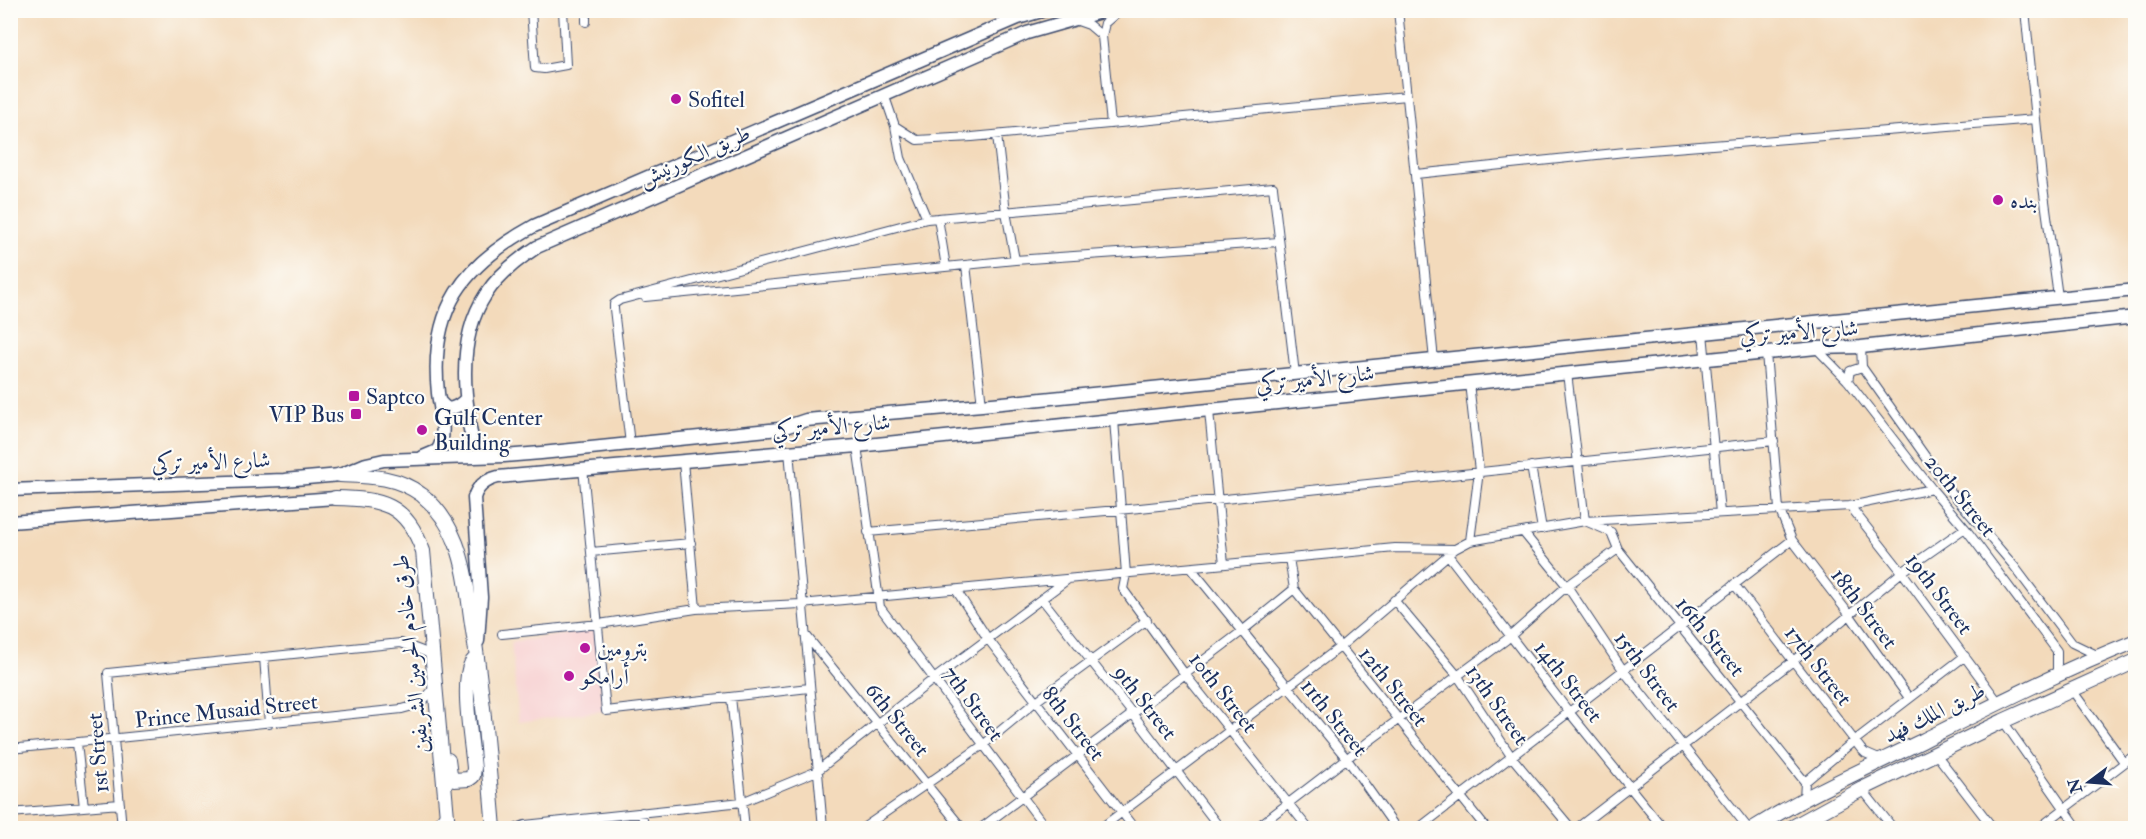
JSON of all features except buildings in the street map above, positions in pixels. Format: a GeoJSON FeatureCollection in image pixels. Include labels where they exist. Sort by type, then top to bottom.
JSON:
{"type":"FeatureCollection","features":[{"type":"Feature","properties":{"kind":"highway"},"geometry":{"type":"LineString","coordinates":[[340,475],[375,476],[396,481],[422,495],[439,511],[451,532],[460,556],[477,657],[495,828]]}},
{"type":"Feature","properties":{"kind":"highway","name":"طرق خادم الحرمين الشريفين"},"geometry":{"type":"LineString","coordinates":[[335,498],[370,499],[381,502],[402,515],[413,527],[423,551],[448,828]]}},
{"type":"Feature","properties":{"kind":"highway","name":"طريق الملك فهد"},"geometry":{"type":"LineString","coordinates":[[1754,828],[1882,760],[2057,674],[2136,641]]}},
{"type":"Feature","properties":{"kind":"highway"},"geometry":{"type":"LineString","coordinates":[[437,702],[450,775],[454,780],[469,779],[473,776],[474,768],[468,681],[471,664],[477,657]]}},
{"type":"Feature","properties":{"kind":"highway","name":"طريق الملك فهد"},"geometry":{"type":"LineString","coordinates":[[1799,826],[1862,789],[2003,721],[2136,661]]}},
{"type":"Feature","properties":{"kind":"main road","name":"طريق الكورنيش"},"geometry":{"type":"LineString","coordinates":[[410,460],[432,455],[440,447],[442,434],[438,347],[448,302],[473,268],[505,242],[534,226],[1017,18],[1045,10]]}},
{"type":"Feature","properties":{"kind":"main road","name":"طريق الكورنيش"},"geometry":{"type":"LineString","coordinates":[[504,456],[486,452],[476,443],[470,428],[466,399],[465,359],[472,322],[490,289],[507,269],[521,258],[537,247],[1027,33],[1107,10]]}},
{"type":"Feature","properties":{"kind":"main road","name":"شارع الأمير تركي"},"geometry":{"type":"LineString","coordinates":[[10,490],[284,480],[340,475],[366,464],[384,460],[504,456],[630,444],[779,429],[806,420],[982,405],[2136,290]]}},
{"type":"Feature","properties":{"kind":"main road","name":"شارع الأمير تركي"},"geometry":{"type":"LineString","coordinates":[[477,657],[481,597],[474,498],[480,486],[490,478],[583,468],[857,446],[1816,348],[1861,347],[2136,317]]}},
{"type":"Feature","properties":{"kind":"main road"},"geometry":{"type":"LineString","coordinates":[[439,401],[447,409],[452,409],[466,399]]}},
{"type":"Feature","properties":{"kind":"main road"},"geometry":{"type":"LineString","coordinates":[[779,429],[785,451]]}},
{"type":"Feature","properties":{"kind":"main road","name":"شارع الأمير تركي"},"geometry":{"type":"LineString","coordinates":[[10,522],[335,498]]}},
{"type":"Feature","properties":{"kind":"street"},"geometry":{"type":"LineString","coordinates":[[531,10],[535,68],[544,69],[566,65],[563,10]]}},
{"type":"Feature","properties":{"kind":"street"},"geometry":{"type":"LineString","coordinates":[[586,10],[586,22]]}},
{"type":"Feature","properties":{"kind":"street"},"geometry":{"type":"LineString","coordinates":[[1111,124],[1102,36],[1105,23],[1120,10]]}},
{"type":"Feature","properties":{"kind":"street"},"geometry":{"type":"LineString","coordinates":[[1398,10],[1434,360]]}},
{"type":"Feature","properties":{"kind":"street"},"geometry":{"type":"LineString","coordinates":[[2025,10],[2058,297]]}},
{"type":"Feature","properties":{"kind":"street"},"geometry":{"type":"LineString","coordinates":[[1074,20],[1089,25],[1102,36]]}},
{"type":"Feature","properties":{"kind":"street"},"geometry":{"type":"LineString","coordinates":[[884,94],[895,126],[901,158],[927,219]]}},
{"type":"Feature","properties":{"kind":"street"},"geometry":{"type":"LineString","coordinates":[[895,126],[917,140],[997,135],[1407,96]]}},
{"type":"Feature","properties":{"kind":"street"},"geometry":{"type":"LineString","coordinates":[[1416,174],[1625,152],[2036,118]]}},
{"type":"Feature","properties":{"kind":"street"},"geometry":{"type":"LineString","coordinates":[[997,135],[1006,212],[1015,260]]}},
{"type":"Feature","properties":{"kind":"street"},"geometry":{"type":"LineString","coordinates":[[630,444],[614,304],[620,300],[927,219],[1273,187],[1295,374]]}},
{"type":"Feature","properties":{"kind":"street"},"geometry":{"type":"LineString","coordinates":[[938,218],[946,267]]}},
{"type":"Feature","properties":{"kind":"street"},"geometry":{"type":"LineString","coordinates":[[620,300],[1015,260],[1279,242]]}},
{"type":"Feature","properties":{"kind":"street"},"geometry":{"type":"LineString","coordinates":[[966,265],[982,405]]}},
{"type":"Feature","properties":{"kind":"street"},"geometry":{"type":"LineString","coordinates":[[1703,333],[1720,513]]}},
{"type":"Feature","properties":{"kind":"street"},"geometry":{"type":"LineString","coordinates":[[1848,381],[1850,371],[1862,367],[1861,347]]}},
{"type":"Feature","properties":{"kind":"street","name":"20th Street"},"geometry":{"type":"LineString","coordinates":[[1816,348],[1848,381],[1965,528],[2057,651]]}},
{"type":"Feature","properties":{"kind":"street","name":"18th Street"},"geometry":{"type":"LineString","coordinates":[[1766,353],[1779,509],[1792,540],[1909,698]]}},
{"type":"Feature","properties":{"kind":"street","name":"20th Street"},"geometry":{"type":"LineString","coordinates":[[1862,367],[1947,487],[2014,566],[2072,643],[2099,656]]}},
{"type":"Feature","properties":{"kind":"street"},"geometry":{"type":"LineString","coordinates":[[1567,373],[1585,521]]}},
{"type":"Feature","properties":{"kind":"street"},"geometry":{"type":"LineString","coordinates":[[1469,383],[1479,471],[1470,541]]}},
{"type":"Feature","properties":{"kind":"street"},"geometry":{"type":"LineString","coordinates":[[1209,411],[1224,564]]}},
{"type":"Feature","properties":{"kind":"street","name":"10th Street"},"geometry":{"type":"LineString","coordinates":[[1114,420],[1126,573],[1123,589],[1184,673],[1308,828]]}},
{"type":"Feature","properties":{"kind":"street"},"geometry":{"type":"LineString","coordinates":[[868,532],[1122,510],[1774,441]]}},
{"type":"Feature","properties":{"kind":"street"},"geometry":{"type":"LineString","coordinates":[[857,446],[877,597]]}},
{"type":"Feature","properties":{"kind":"street"},"geometry":{"type":"LineString","coordinates":[[785,451],[823,828]]}},
{"type":"Feature","properties":{"kind":"street"},"geometry":{"type":"LineString","coordinates":[[683,461],[696,609]]}},
{"type":"Feature","properties":{"kind":"street"},"geometry":{"type":"LineString","coordinates":[[1532,466],[1542,529]]}},
{"type":"Feature","properties":{"kind":"street"},"geometry":{"type":"LineString","coordinates":[[583,468],[606,711],[809,688]]}},
{"type":"Feature","properties":{"kind":"street"},"geometry":{"type":"LineString","coordinates":[[1101,828],[1340,647],[1455,549],[1470,541],[1585,521],[1850,506],[1932,489]]}},
{"type":"Feature","properties":{"kind":"street","name":"19th Street"},"geometry":{"type":"LineString","coordinates":[[1850,506],[1999,703]]}},
{"type":"Feature","properties":{"kind":"street","name":"16th Street"},"geometry":{"type":"LineString","coordinates":[[1585,521],[1611,532],[1618,549],[1806,782]]}},
{"type":"Feature","properties":{"kind":"street"},"geometry":{"type":"LineString","coordinates":[[1577,828],[1793,661],[1902,572],[1965,528]]}},
{"type":"Feature","properties":{"kind":"street","name":"15th Street"},"geometry":{"type":"LineString","coordinates":[[1523,532],[1567,586],[1623,670],[1748,828]]}},
{"type":"Feature","properties":{"kind":"street"},"geometry":{"type":"LineString","coordinates":[[1419,828],[1792,540]]}},
{"type":"Feature","properties":{"kind":"street"},"geometry":{"type":"LineString","coordinates":[[591,552],[691,543]]}},
{"type":"Feature","properties":{"kind":"street"},"geometry":{"type":"LineString","coordinates":[[502,634],[599,624],[696,609],[801,604],[1395,548],[1455,549]]}},
{"type":"Feature","properties":{"kind":"street"},"geometry":{"type":"LineString","coordinates":[[1256,828],[1510,636],[1567,586],[1618,549]]}},
{"type":"Feature","properties":{"kind":"street","name":"14th Street"},"geometry":{"type":"LineString","coordinates":[[1448,555],[1569,712],[1663,828]]}},
{"type":"Feature","properties":{"kind":"street","name":"12th Street"},"geometry":{"type":"LineString","coordinates":[[1289,558],[1294,589],[1486,828]]}},
{"type":"Feature","properties":{"kind":"street","name":"11th Street"},"geometry":{"type":"LineString","coordinates":[[1191,567],[1241,632],[1347,759],[1396,828]]}},
{"type":"Feature","properties":{"kind":"street"},"geometry":{"type":"LineString","coordinates":[[517,828],[525,825],[742,802],[817,771],[934,678],[1068,579]]}},
{"type":"Feature","properties":{"kind":"street","name":"17th Street"},"geometry":{"type":"LineString","coordinates":[[1734,584],[1854,741],[1865,753],[1882,760]]}},
{"type":"Feature","properties":{"kind":"street"},"geometry":{"type":"LineString","coordinates":[[981,828],[1241,632],[1294,589]]}},
{"type":"Feature","properties":{"kind":"street","name":"8th Street"},"geometry":{"type":"LineString","coordinates":[[956,590],[988,639],[1035,702],[1134,828]]}},
{"type":"Feature","properties":{"kind":"street","name":"7th Street"},"geometry":{"type":"LineString","coordinates":[[877,597],[880,608],[1046,828]]}},
{"type":"Feature","properties":{"kind":"street","name":"9th Street"},"geometry":{"type":"LineString","coordinates":[[1042,599],[1220,828]]}},
{"type":"Feature","properties":{"kind":"street","name":"13th Street"},"geometry":{"type":"LineString","coordinates":[[1394,600],[1457,675],[1511,756],[1571,828]]}},
{"type":"Feature","properties":{"kind":"street"},"geometry":{"type":"LineString","coordinates":[[864,828],[982,745],[1035,702],[1147,620]]}},
{"type":"Feature","properties":{"kind":"street","name":"6th Street"},"geometry":{"type":"LineString","coordinates":[[804,633],[962,828]]}},
{"type":"Feature","properties":{"kind":"street"},"geometry":{"type":"LineString","coordinates":[[269,724],[264,657],[401,643],[434,656]]}},
{"type":"Feature","properties":{"kind":"street"},"geometry":{"type":"LineString","coordinates":[[2057,674],[2057,651],[2072,643]]}},
{"type":"Feature","properties":{"kind":"street"},"geometry":{"type":"LineString","coordinates":[[1803,801],[1806,782],[1854,741],[1965,656]]}},
{"type":"Feature","properties":{"kind":"street","name":"1st Street"},"geometry":{"type":"LineString","coordinates":[[122,828],[108,673],[264,657]]}},
{"type":"Feature","properties":{"kind":"street","name":"Prince Musaid Street"},"geometry":{"type":"LineString","coordinates":[[10,749],[402,710],[420,704],[436,685]]}},
{"type":"Feature","properties":{"kind":"street"},"geometry":{"type":"LineString","coordinates":[[2072,690],[2124,762]]}},
{"type":"Feature","properties":{"kind":"street"},"geometry":{"type":"LineString","coordinates":[[731,697],[745,828]]}},
{"type":"Feature","properties":{"kind":"street"},"geometry":{"type":"LineString","coordinates":[[2003,721],[2078,828]]}},
{"type":"Feature","properties":{"kind":"street"},"geometry":{"type":"LineString","coordinates":[[77,743],[84,807]]}},
{"type":"Feature","properties":{"kind":"street"},"geometry":{"type":"LineString","coordinates":[[1936,754],[1993,828]]}},
{"type":"Feature","properties":{"kind":"street"},"geometry":{"type":"LineString","coordinates":[[2039,828],[2136,754]]}},
{"type":"Feature","properties":{"kind":"street"},"geometry":{"type":"LineString","coordinates":[[1862,789],[1893,828]]}},
{"type":"Feature","properties":{"kind":"street"},"geometry":{"type":"LineString","coordinates":[[10,813],[120,804]]}},
{"type":"Feature","properties":{"kind":"street"},"geometry":{"type":"LineString","coordinates":[[433,828],[446,812]]}},
{"type":"Feature","properties":{"kind":"street"},"geometry":{"type":"LineString","coordinates":[[642,812],[644,828]]}},
{"type":"Feature","properties":{"kind":"shaded area"},"geometry":{"type":"Polygon","coordinates":[[[595,630],[603,711],[519,722],[511,642],[595,630]]]}},
{"type":"Feature","properties":{"kind":"place","name":"Sofitel"},"geometry":{"type":"Point","coordinates":[676,99]}},
{"type":"Feature","properties":{"kind":"place","name":"بنده"},"geometry":{"type":"Point","coordinates":[1998,200]}},
{"type":"Feature","properties":{"kind":"place","name":"Saptco"},"geometry":{"type":"Point","coordinates":[354,396]}},
{"type":"Feature","properties":{"kind":"place","name":"VIP Bus"},"geometry":{"type":"Point","coordinates":[356,414]}},
{"type":"Feature","properties":{"kind":"place","name":"Gulf Center Building"},"geometry":{"type":"Point","coordinates":[422,430]}},
{"type":"Feature","properties":{"kind":"place","name":"بترومين"},"geometry":{"type":"Point","coordinates":[585,648]}},
{"type":"Feature","properties":{"kind":"place","name":"أرامكو"},"geometry":{"type":"Point","coordinates":[569,676]}}]}
